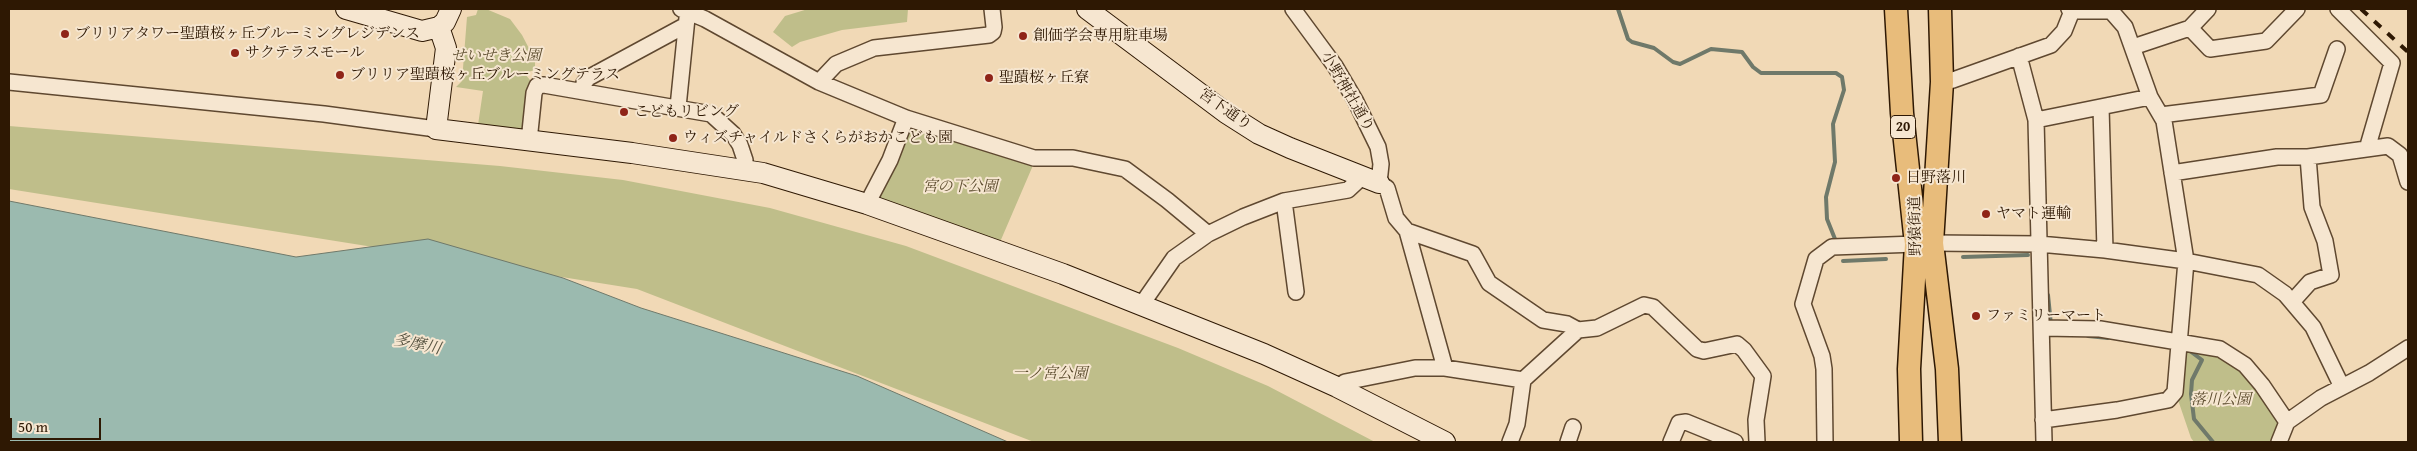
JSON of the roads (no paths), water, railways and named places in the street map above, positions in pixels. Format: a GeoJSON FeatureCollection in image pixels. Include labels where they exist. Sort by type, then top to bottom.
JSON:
{"type":"FeatureCollection","features":[{"type":"Feature","properties":{"kind":"main road","name":"20"},"geometry":{"type":"LineString","coordinates":[[1896,9],[1902,113],[1924,244]]}},
{"type":"Feature","properties":{"kind":"main road","name":"野猿街道"},"geometry":{"type":"LineString","coordinates":[[1911,9],[1924,244],[1938,442]]}},
{"type":"Feature","properties":{"kind":"main road","name":"野猿街道"},"geometry":{"type":"LineString","coordinates":[[1923,442],[1926,9]]}},
{"type":"Feature","properties":{"kind":"main road","name":"20"},"geometry":{"type":"LineString","coordinates":[[1924,244],[1942,82],[1940,9]]}},
{"type":"Feature","properties":{"kind":"main road"},"geometry":{"type":"LineString","coordinates":[[1911,442],[1909,369],[1924,244]]}},
{"type":"Feature","properties":{"kind":"main road"},"geometry":{"type":"LineString","coordinates":[[1924,244],[1947,369],[1950,442]]}},
{"type":"Feature","properties":{"kind":"street"},"geometry":{"type":"LineString","coordinates":[[346,9],[422,31],[439,27],[451,9]]}},
{"type":"Feature","properties":{"kind":"street"},"geometry":{"type":"LineString","coordinates":[[819,82],[836,64],[874,48],[989,36],[994,32],[992,9]]}},
{"type":"Feature","properties":{"kind":"street","name":"宮下通り"},"geometry":{"type":"LineString","coordinates":[[1087,9],[1226,113],[1260,134],[1370,180]]}},
{"type":"Feature","properties":{"kind":"street","name":"小野神社通り"},"geometry":{"type":"LineString","coordinates":[[1293,9],[1335,66],[1375,140],[1381,164],[1370,180]]}},
{"type":"Feature","properties":{"kind":"street"},"geometry":{"type":"LineString","coordinates":[[2133,47],[2190,28],[2208,9]]}},
{"type":"Feature","properties":{"kind":"street"},"geometry":{"type":"LineString","coordinates":[[2190,28],[2210,49],[2266,41],[2297,9]]}},
{"type":"Feature","properties":{"kind":"street"},"geometry":{"type":"LineString","coordinates":[[2338,9],[2392,63],[2367,149]]}},
{"type":"Feature","properties":{"kind":"street"},"geometry":{"type":"LineString","coordinates":[[1942,82],[1953,80],[2051,45],[2064,31],[2071,10],[2111,11],[2124,27],[2150,97],[2164,121],[2186,261],[2181,341],[2174,392],[2168,400],[2117,410],[2043,420]]}},
{"type":"Feature","properties":{"kind":"street"},"geometry":{"type":"LineString","coordinates":[[692,15],[819,82],[906,118],[1034,158],[1072,158],[1125,169],[1208,234]]}},
{"type":"Feature","properties":{"kind":"street"},"geometry":{"type":"LineString","coordinates":[[583,91],[584,82],[588,78],[692,15]]}},
{"type":"Feature","properties":{"kind":"street"},"geometry":{"type":"LineString","coordinates":[[678,106],[692,15]]}},
{"type":"Feature","properties":{"kind":"street"},"geometry":{"type":"LineString","coordinates":[[436,129],[446,48],[439,27]]}},
{"type":"Feature","properties":{"kind":"street"},"geometry":{"type":"LineString","coordinates":[[2161,115],[2321,95],[2337,49]]}},
{"type":"Feature","properties":{"kind":"street"},"geometry":{"type":"LineString","coordinates":[[2019,56],[2036,120],[2039,244],[2044,328],[2044,442]]}},
{"type":"Feature","properties":{"kind":"street"},"geometry":{"type":"LineString","coordinates":[[9,82],[324,114],[763,173],[867,204],[1142,304],[1337,387],[1445,442]]}},
{"type":"Feature","properties":{"kind":"street"},"geometry":{"type":"LineString","coordinates":[[529,141],[534,94],[537,86],[583,91],[678,106],[711,114],[722,123],[740,145],[745,160],[744,170]]}},
{"type":"Feature","properties":{"kind":"street"},"geometry":{"type":"LineString","coordinates":[[2036,120],[2150,97]]}},
{"type":"Feature","properties":{"kind":"street"},"geometry":{"type":"LineString","coordinates":[[2101,107],[2106,250]]}},
{"type":"Feature","properties":{"kind":"street"},"geometry":{"type":"LineString","coordinates":[[867,204],[890,160],[906,118]]}},
{"type":"Feature","properties":{"kind":"street"},"geometry":{"type":"LineString","coordinates":[[2172,173],[2277,157],[2308,157],[2388,146],[2400,155],[2408,182]]}},
{"type":"Feature","properties":{"kind":"street"},"geometry":{"type":"LineString","coordinates":[[2292,302],[2310,282],[2332,275],[2324,242],[2312,206],[2308,157]]}},
{"type":"Feature","properties":{"kind":"street"},"geometry":{"type":"LineString","coordinates":[[1142,304],[1174,258],[1208,234],[1243,217],[1284,201],[1348,190],[1370,180],[1387,188],[1396,218],[1407,231],[1445,368]]}},
{"type":"Feature","properties":{"kind":"street"},"geometry":{"type":"LineString","coordinates":[[1284,201],[1296,292]]}},
{"type":"Feature","properties":{"kind":"street"},"geometry":{"type":"LineString","coordinates":[[1407,231],[1473,254],[1489,283],[1543,320],[1567,324],[1578,330],[1597,328],[1644,305],[1653,307],[1697,349],[1704,351],[1736,344],[1744,350],[1763,376],[1756,420],[1757,442]]}},
{"type":"Feature","properties":{"kind":"street"},"geometry":{"type":"LineString","coordinates":[[1826,442],[1822,356],[1803,304],[1816,259],[1832,247],[1924,244],[2039,244],[2106,250],[2186,261],[2258,275],[2285,294],[2313,327],[2342,387]]}},
{"type":"Feature","properties":{"kind":"street"},"geometry":{"type":"LineString","coordinates":[[2044,328],[2100,329],[2220,349],[2245,365],[2262,385],[2287,422]]}},
{"type":"Feature","properties":{"kind":"street"},"geometry":{"type":"LineString","coordinates":[[1510,442],[1517,424],[1523,380],[1578,330]]}},
{"type":"Feature","properties":{"kind":"street"},"geometry":{"type":"LineString","coordinates":[[2279,442],[2287,422],[2321,398],[2408,348]]}},
{"type":"Feature","properties":{"kind":"street"},"geometry":{"type":"LineString","coordinates":[[1337,387],[1345,382],[1415,368],[1445,368],[1523,380]]}},
{"type":"Feature","properties":{"kind":"street"},"geometry":{"type":"LineString","coordinates":[[1671,442],[1679,423],[1686,422],[1735,442]]}},
{"type":"Feature","properties":{"kind":"street"},"geometry":{"type":"LineString","coordinates":[[1568,442],[1573,427]]}},
{"type":"Feature","properties":{"kind":"water","name":"多摩川"},"geometry":{"type":"Polygon","coordinates":[[[9,201],[296,257],[428,239],[563,278],[641,308],[857,376],[1008,442],[9,442],[9,201]]]}},
{"type":"Feature","properties":{"kind":"waterway"},"geometry":{"type":"LineString","coordinates":[[1618,9],[1628,39],[1632,42],[1654,48],[1673,62],[1680,64],[1711,49],[1742,52],[1753,67],[1761,73],[1836,73],[1842,77],[1844,90],[1833,124],[1835,162],[1826,197],[1827,219],[1835,239]]}},
{"type":"Feature","properties":{"kind":"waterway"},"geometry":{"type":"LineString","coordinates":[[1963,257],[2028,255]]}},
{"type":"Feature","properties":{"kind":"waterway"},"geometry":{"type":"LineString","coordinates":[[1843,261],[1886,259]]}},
{"type":"Feature","properties":{"kind":"waterway"},"geometry":{"type":"LineString","coordinates":[[2048,295],[2051,325]]}},
{"type":"Feature","properties":{"kind":"waterway"},"geometry":{"type":"LineString","coordinates":[[2088,336],[2108,338]]}},
{"type":"Feature","properties":{"kind":"waterway"},"geometry":{"type":"LineString","coordinates":[[2190,351],[2202,360],[2192,380],[2191,394],[2194,419],[2213,442]]}},
{"type":"Feature","properties":{"kind":"railway"},"geometry":{"type":"LineString","coordinates":[[2361,9],[2408,52]]}},
{"type":"Feature","properties":{"kind":"place","name":"ブリリアタワー聖蹟桜ヶ丘ブルーミングレジデンス"},"geometry":{"type":"Point","coordinates":[65,34]}},
{"type":"Feature","properties":{"kind":"place","name":"創価学会専用駐車場"},"geometry":{"type":"Point","coordinates":[1023,36]}},
{"type":"Feature","properties":{"kind":"place","name":"サクテラスモール"},"geometry":{"type":"Point","coordinates":[235,53]}},
{"type":"Feature","properties":{"kind":"place","name":"ブリリア聖蹟桜ヶ丘ブルーミングテラス"},"geometry":{"type":"Point","coordinates":[340,75]}},
{"type":"Feature","properties":{"kind":"place","name":"聖蹟桜ヶ丘寮"},"geometry":{"type":"Point","coordinates":[989,78]}},
{"type":"Feature","properties":{"kind":"place","name":"こどもリビング"},"geometry":{"type":"Point","coordinates":[624,112]}},
{"type":"Feature","properties":{"kind":"place","name":"ウィズチャイルドさくらがおかこども園"},"geometry":{"type":"Point","coordinates":[673,138]}},
{"type":"Feature","properties":{"kind":"place","name":"日野落川"},"geometry":{"type":"Point","coordinates":[1896,178]}},
{"type":"Feature","properties":{"kind":"place","name":"ヤマト運輸"},"geometry":{"type":"Point","coordinates":[1986,214]}},
{"type":"Feature","properties":{"kind":"place","name":"ファミリーマート"},"geometry":{"type":"Point","coordinates":[1976,316]}},
{"type":"Feature","properties":{"kind":"park label","name":"せいせき公園"},"geometry":{"type":"Point","coordinates":[496,56]}},
{"type":"Feature","properties":{"kind":"park label","name":"宮の下公園"},"geometry":{"type":"Point","coordinates":[960,187]}},
{"type":"Feature","properties":{"kind":"park label","name":"一ノ宮公園"},"geometry":{"type":"Point","coordinates":[1050,374]}},
{"type":"Feature","properties":{"kind":"park label","name":"落川公園"},"geometry":{"type":"Point","coordinates":[2221,400]}}]}
